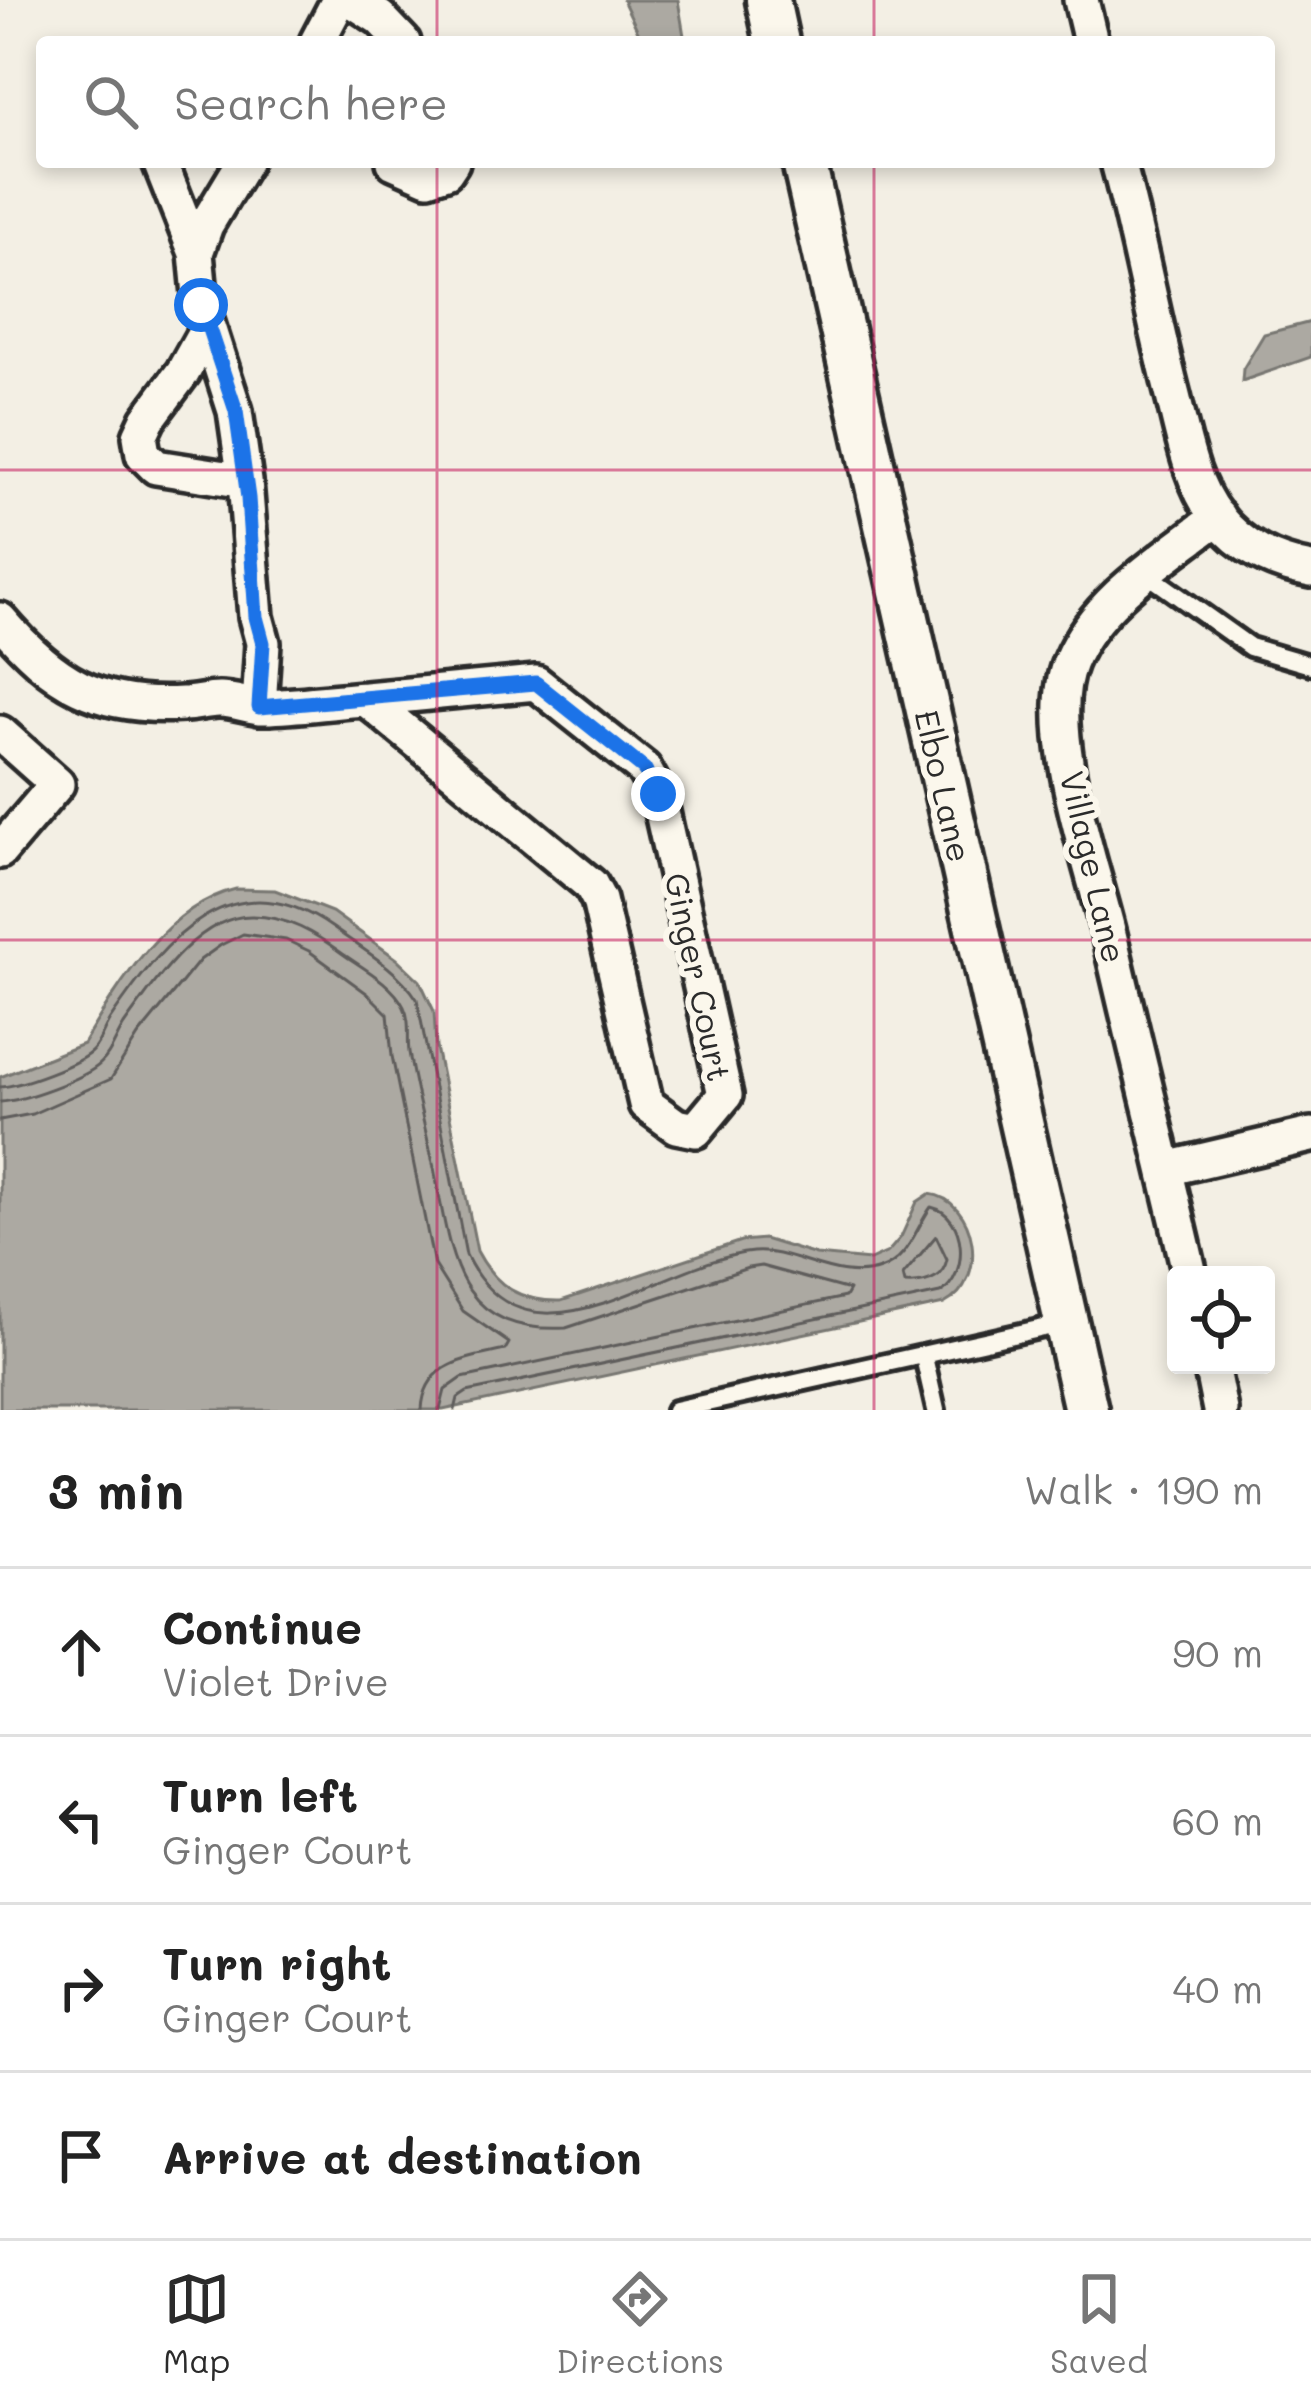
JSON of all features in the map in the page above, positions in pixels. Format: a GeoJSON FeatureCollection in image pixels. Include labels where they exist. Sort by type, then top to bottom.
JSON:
{"type":"FeatureCollection","features":[{"type":"Feature","properties":{"kind":"street"},"geometry":{"type":"LineString","coordinates":[[320,36],[339,0]]}},
{"type":"Feature","properties":{"kind":"street"},"geometry":{"type":"LineString","coordinates":[[352,0],[397,36]]}},
{"type":"Feature","properties":{"kind":"street"},"geometry":{"type":"LineString","coordinates":[[768,0],[776,36]]}},
{"type":"Feature","properties":{"kind":"street"},"geometry":{"type":"LineString","coordinates":[[1082,0],[1090,36]]}},
{"type":"Feature","properties":{"kind":"street"},"geometry":{"type":"LineString","coordinates":[[162,168],[196,253],[208,329],[236,411],[256,617],[263,643],[259,707]]}},
{"type":"Feature","properties":{"kind":"street"},"geometry":{"type":"LineString","coordinates":[[196,253],[206,225],[240,168]]}},
{"type":"Feature","properties":{"kind":"street"},"geometry":{"type":"LineString","coordinates":[[408,168],[428,177],[448,168]]}},
{"type":"Feature","properties":{"kind":"street","name":"Elbo Lane"},"geometry":{"type":"LineString","coordinates":[[805,168],[1086,1410]]}},
{"type":"Feature","properties":{"kind":"street"},"geometry":{"type":"LineString","coordinates":[[1119,168],[1179,420],[1203,494],[1250,549],[1282,565],[1311,570]]}},
{"type":"Feature","properties":{"kind":"street"},"geometry":{"type":"LineString","coordinates":[[208,329],[148,419],[140,436],[142,454],[156,467],[245,481]]}},
{"type":"Feature","properties":{"kind":"street","name":"Village Lane"},"geometry":{"type":"LineString","coordinates":[[1188,1266],[1073,798],[1061,698],[1068,666],[1103,610],[1218,517]]}},
{"type":"Feature","properties":{"kind":"street","name":"Ginger Court"},"geometry":{"type":"LineString","coordinates":[[0,620],[12,660],[110,700],[184,704],[222,700],[259,707],[536,683],[644,769],[658,794],[725,1096],[696,1130],[676,1126],[646,1104],[591,885],[366,699]]}},
{"type":"Feature","properties":{"kind":"street"},"geometry":{"type":"LineString","coordinates":[[0,733],[57,784],[0,850]]}},
{"type":"Feature","properties":{"kind":"street"},"geometry":{"type":"LineString","coordinates":[[1166,1169],[1311,1135]]}},
{"type":"Feature","properties":{"kind":"street"},"geometry":{"type":"LineString","coordinates":[[1213,1374],[1220,1410]]}},
{"type":"Feature","properties":{"kind":"lane"},"geometry":{"type":"LineString","coordinates":[[1147,574],[1250,647],[1311,665]]}},
{"type":"Feature","properties":{"kind":"lane"},"geometry":{"type":"LineString","coordinates":[[675,1410],[1066,1323]]}},
{"type":"Feature","properties":{"kind":"lane"},"geometry":{"type":"LineString","coordinates":[[924,1357],[936,1410]]}},
{"type":"Feature","properties":{"kind":"lane"},"geometry":{"type":"LineString","coordinates":[[758,1391],[762,1410]]}},
{"type":"Feature","properties":{"kind":"water"},"geometry":{"type":"Polygon","coordinates":[[[623,0],[678,0],[684,36],[640,36],[623,0]]]}},
{"type":"Feature","properties":{"kind":"water"},"geometry":{"type":"Polygon","coordinates":[[[1311,322],[1311,357],[1242,381],[1243,369],[1264,334],[1311,322]]]}},
{"type":"Feature","properties":{"kind":"water"},"geometry":{"type":"Polygon","coordinates":[[[236,889],[275,890],[332,912],[420,981],[434,1011],[436,1047],[477,1251],[511,1290],[534,1299],[561,1301],[741,1241],[764,1239],[816,1255],[870,1260],[888,1252],[901,1237],[917,1202],[929,1194],[945,1199],[967,1225],[972,1242],[968,1277],[959,1293],[944,1304],[443,1410],[0,1410],[0,1077],[83,1044],[128,974],[166,930],[210,898],[236,889]]]}},
{"type":"Feature","properties":{"kind":"route"},"geometry":{"type":"LineString","coordinates":[[201,305],[236,411],[256,617],[263,643],[259,707],[536,683],[644,769],[658,794]]}}]}
